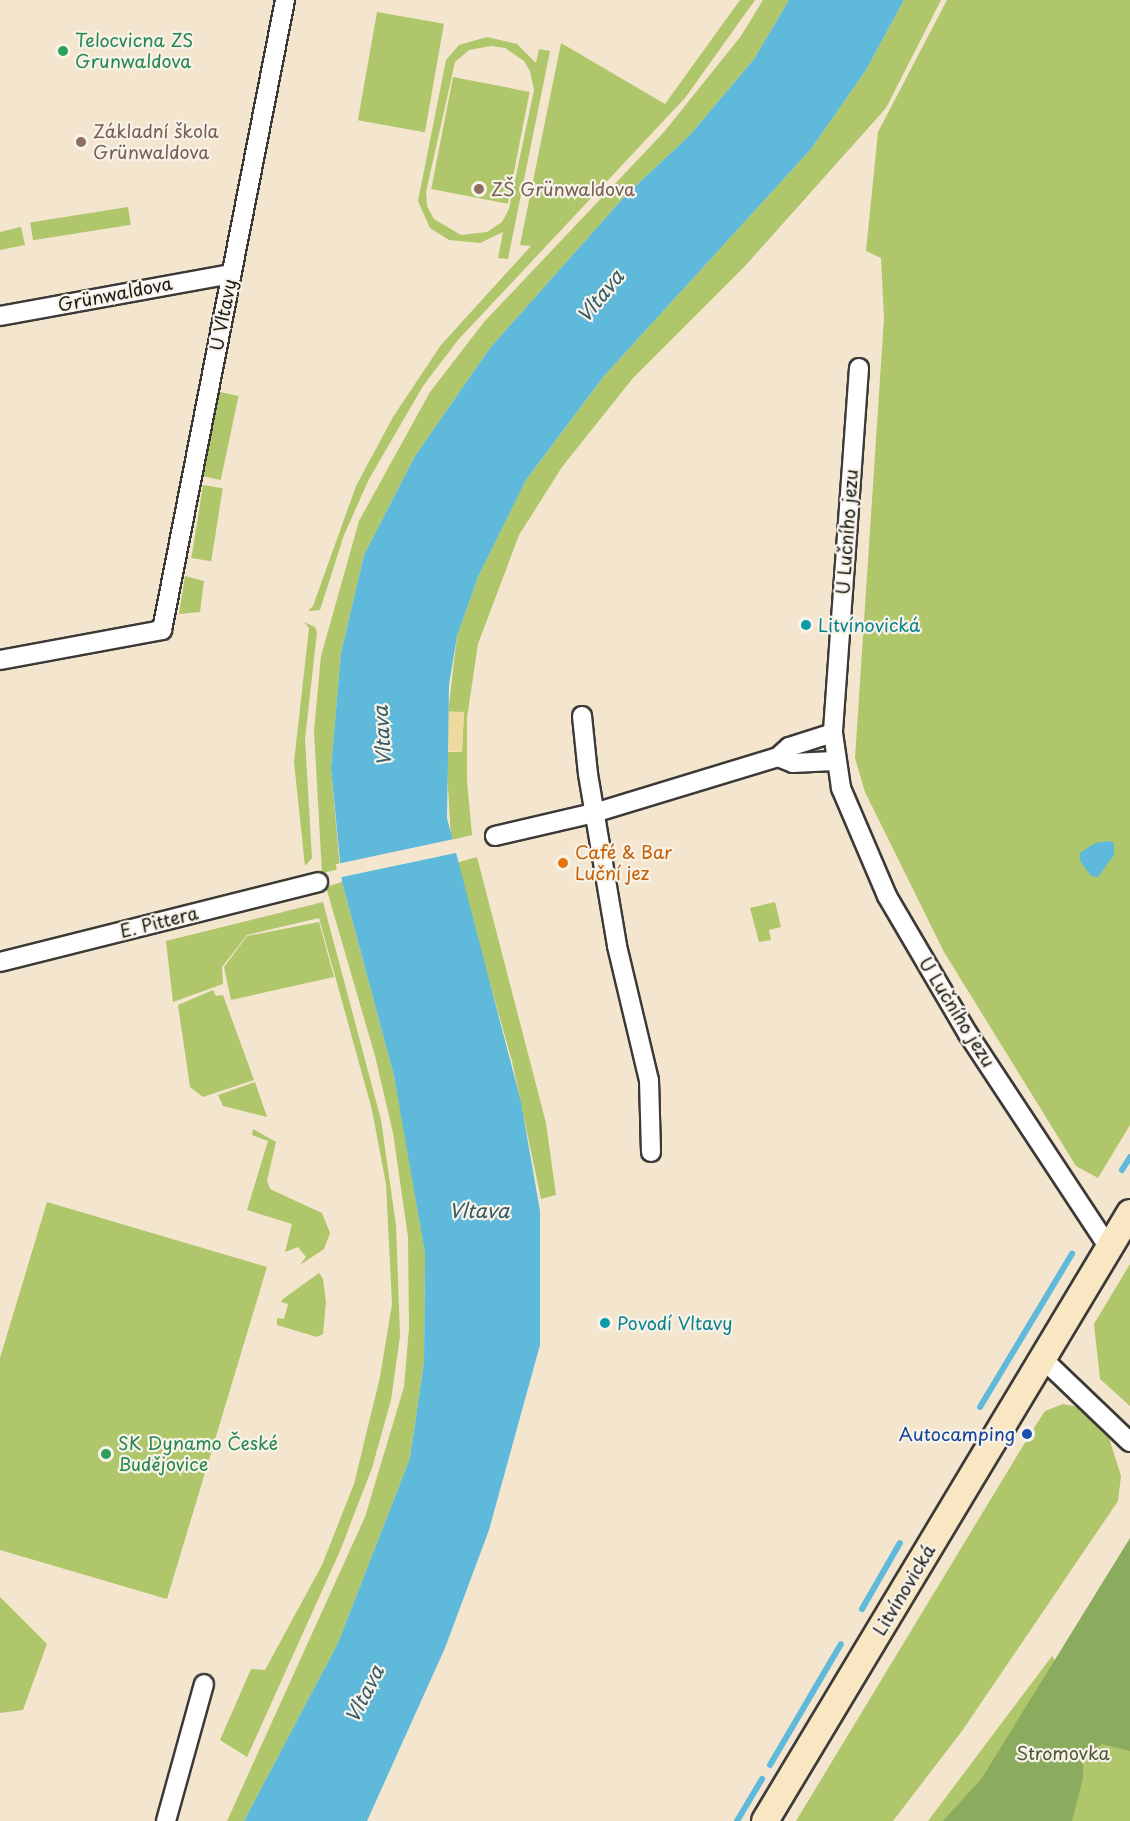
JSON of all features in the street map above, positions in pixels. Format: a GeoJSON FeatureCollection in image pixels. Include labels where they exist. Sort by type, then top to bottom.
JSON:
{"type":"FeatureCollection","features":[{"type":"Feature","properties":{"kind":"main road","name":"Litvínovická"},"geometry":{"type":"LineString","coordinates":[[765,1821],[1130,1213]]}},
{"type":"Feature","properties":{"kind":"street","name":"U Vltavy"},"geometry":{"type":"LineString","coordinates":[[0,660],[162,630],[284,3]]}},
{"type":"Feature","properties":{"kind":"street","name":"Grünwaldova"},"geometry":{"type":"LineString","coordinates":[[0,316],[231,274]]}},
{"type":"Feature","properties":{"kind":"street","name":"U Lučního jezu"},"geometry":{"type":"LineString","coordinates":[[859,368],[833,733],[834,760],[848,807],[887,897],[968,1034],[1109,1248]]}},
{"type":"Feature","properties":{"kind":"street"},"geometry":{"type":"LineString","coordinates":[[582,716],[594,813],[617,946],[649,1080],[651,1152]]}},
{"type":"Feature","properties":{"kind":"street"},"geometry":{"type":"LineString","coordinates":[[495,836],[594,813],[778,757],[789,747],[833,733]]}},
{"type":"Feature","properties":{"kind":"street"},"geometry":{"type":"LineString","coordinates":[[778,757],[800,763],[834,760]]}},
{"type":"Feature","properties":{"kind":"street","name":"E. Pittera"},"geometry":{"type":"LineString","coordinates":[[0,962],[318,882]]}},
{"type":"Feature","properties":{"kind":"street"},"geometry":{"type":"LineString","coordinates":[[1042,1359],[1130,1442]]}},
{"type":"Feature","properties":{"kind":"street"},"geometry":{"type":"LineString","coordinates":[[166,1821],[204,1684]]}},
{"type":"Feature","properties":{"kind":"green space"},"geometry":{"type":"Polygon","coordinates":[[[740,0],[755,0],[685,98],[458,340],[423,386],[369,479],[344,535],[320,610],[308,611],[313,606],[356,486],[393,417],[441,345],[531,246],[520,245],[561,43],[665,104],[740,0]]]}},
{"type":"Feature","properties":{"kind":"green space"},"geometry":{"type":"Polygon","coordinates":[[[763,0],[789,0],[754,59],[690,135],[625,196],[490,348],[415,456],[364,555],[341,653],[331,768],[340,869],[322,873],[314,731],[321,656],[359,521],[430,392],[484,322],[664,132],[741,36],[763,0]]]}},
{"type":"Feature","properties":{"kind":"green space"},"geometry":{"type":"Polygon","coordinates":[[[904,0],[941,0],[886,108],[745,266],[633,378],[562,467],[519,535],[478,644],[467,718],[467,781],[472,835],[451,840],[446,752],[462,752],[464,712],[448,713],[457,636],[478,577],[526,480],[604,376],[811,149],[866,70],[904,0]]]}},
{"type":"Feature","properties":{"kind":"green space"},"geometry":{"type":"Polygon","coordinates":[[[947,0],[1130,0],[1130,1125],[1098,1178],[1076,1166],[944,952],[865,792],[855,758],[884,318],[881,258],[866,251],[878,132],[947,0]]]}},
{"type":"Feature","properties":{"kind":"green space"},"geometry":{"type":"Polygon","coordinates":[[[377,12],[444,24],[425,132],[358,120],[377,12]]]}},
{"type":"Feature","properties":{"kind":"green space"},"geometry":{"type":"Polygon","coordinates":[[[487,37],[517,44],[536,63],[539,49],[550,51],[508,259],[498,258],[503,232],[480,243],[449,240],[430,228],[418,201],[446,60],[459,45],[487,37]],[[491,46],[469,50],[455,62],[426,192],[427,206],[434,219],[461,235],[487,232],[502,222],[509,209],[534,90],[530,71],[524,61],[505,48],[491,46]]]}},
{"type":"Feature","properties":{"kind":"green space"},"geometry":{"type":"Polygon","coordinates":[[[453,77],[530,92],[508,204],[431,189],[453,77]]]}},
{"type":"Feature","properties":{"kind":"green space"},"geometry":{"type":"Polygon","coordinates":[[[128,207],[131,225],[33,240],[30,222],[128,207]]]}},
{"type":"Feature","properties":{"kind":"green space"},"geometry":{"type":"Polygon","coordinates":[[[21,227],[25,245],[0,250],[0,232],[21,227]]]}},
{"type":"Feature","properties":{"kind":"green space"},"geometry":{"type":"Polygon","coordinates":[[[220,392],[239,396],[221,480],[202,476],[220,392]]]}},
{"type":"Feature","properties":{"kind":"green space"},"geometry":{"type":"Polygon","coordinates":[[[203,485],[223,488],[211,561],[191,558],[203,485]]]}},
{"type":"Feature","properties":{"kind":"green space"},"geometry":{"type":"Polygon","coordinates":[[[185,576],[204,581],[200,612],[179,614],[185,576]]]}},
{"type":"Feature","properties":{"kind":"green space"},"geometry":{"type":"Polygon","coordinates":[[[304,622],[315,627],[317,632],[305,739],[312,858],[305,866],[294,762],[309,628],[304,622]]]}},
{"type":"Feature","properties":{"kind":"green space"},"geometry":{"type":"Polygon","coordinates":[[[477,857],[546,1123],[556,1195],[541,1199],[512,1061],[456,863],[477,857]]]}},
{"type":"Feature","properties":{"kind":"green space"},"geometry":{"type":"Polygon","coordinates":[[[342,882],[394,1076],[404,1130],[425,1253],[424,1362],[410,1458],[338,1643],[244,1821],[227,1821],[365,1517],[404,1387],[409,1328],[408,1237],[393,1133],[375,1056],[326,887],[342,882]]]}},
{"type":"Feature","properties":{"kind":"green space"},"geometry":{"type":"Polygon","coordinates":[[[323,902],[381,1120],[396,1225],[400,1336],[391,1400],[372,1468],[340,1551],[247,1757],[220,1740],[251,1669],[265,1670],[322,1565],[354,1484],[380,1377],[392,1304],[386,1184],[372,1110],[319,918],[247,935],[222,967],[223,984],[173,1002],[166,941],[323,902]]]}},
{"type":"Feature","properties":{"kind":"green space"},"geometry":{"type":"Polygon","coordinates":[[[775,902],[781,927],[769,930],[771,940],[759,942],[750,908],[775,902]]]}},
{"type":"Feature","properties":{"kind":"green space"},"geometry":{"type":"Polygon","coordinates":[[[319,922],[334,977],[231,1000],[224,967],[247,936],[319,922]]]}},
{"type":"Feature","properties":{"kind":"green space"},"geometry":{"type":"Polygon","coordinates":[[[213,990],[216,996],[223,995],[254,1080],[203,1097],[190,1087],[178,1005],[213,990]]]}},
{"type":"Feature","properties":{"kind":"green space"},"geometry":{"type":"Polygon","coordinates":[[[255,1082],[267,1117],[223,1106],[218,1095],[255,1082]]]}},
{"type":"Feature","properties":{"kind":"green space"},"geometry":{"type":"Polygon","coordinates":[[[253,1129],[276,1142],[267,1181],[270,1189],[322,1213],[330,1233],[324,1249],[300,1265],[306,1257],[298,1247],[285,1252],[292,1224],[247,1210],[268,1141],[252,1135],[253,1129]]]}},
{"type":"Feature","properties":{"kind":"green space","name":"SK Dynamo České Budějovice"},"geometry":{"type":"Polygon","coordinates":[[[47,1202],[267,1267],[167,1599],[0,1550],[0,1358],[47,1202]]]}},
{"type":"Feature","properties":{"kind":"green space"},"geometry":{"type":"Polygon","coordinates":[[[1130,1264],[1130,1406],[1100,1379],[1094,1324],[1130,1264]]]}},
{"type":"Feature","properties":{"kind":"green space"},"geometry":{"type":"Polygon","coordinates":[[[319,1273],[323,1279],[326,1302],[323,1334],[317,1337],[277,1325],[277,1318],[284,1319],[288,1304],[281,1302],[283,1299],[319,1273]]]}},
{"type":"Feature","properties":{"kind":"green space"},"geometry":{"type":"Polygon","coordinates":[[[1063,1404],[1078,1407],[1109,1438],[1121,1476],[1118,1501],[962,1731],[893,1821],[796,1821],[1032,1431],[1045,1411],[1063,1404]]]}},
{"type":"Feature","properties":{"kind":"green space","name":"Stromovka"},"geometry":{"type":"Polygon","coordinates":[[[1130,1538],[1130,1751],[1102,1744],[1083,1757],[1083,1778],[1072,1821],[943,1821],[982,1778],[1130,1538]]]}},
{"type":"Feature","properties":{"kind":"green space"},"geometry":{"type":"Polygon","coordinates":[[[0,1597],[47,1644],[23,1710],[0,1713],[0,1597]]]}},
{"type":"Feature","properties":{"kind":"green space","name":"Stromovka"},"geometry":{"type":"Polygon","coordinates":[[[1130,1645],[1130,1821],[928,1821],[1052,1656],[1065,1675],[1130,1645]]]}},
{"type":"Feature","properties":{"kind":"sand"},"geometry":{"type":"Polygon","coordinates":[[[448,711],[464,712],[462,752],[446,751],[448,711]]]}},
{"type":"Feature","properties":{"kind":"water","name":"Vltava"},"geometry":{"type":"Polygon","coordinates":[[[789,0],[904,0],[866,70],[811,149],[604,376],[526,480],[478,577],[457,636],[449,685],[447,818],[521,1102],[540,1211],[540,1345],[489,1530],[445,1648],[367,1821],[244,1821],[338,1643],[410,1458],[424,1362],[425,1253],[394,1076],[342,882],[331,768],[341,653],[364,555],[415,456],[490,348],[625,196],[690,135],[754,59],[789,0]]]}},
{"type":"Feature","properties":{"kind":"water"},"geometry":{"type":"Polygon","coordinates":[[[1109,841],[1114,843],[1114,855],[1098,877],[1091,876],[1080,861],[1080,853],[1095,843],[1109,841]]]}},
{"type":"Feature","properties":{"kind":"pier"},"geometry":{"type":"Polygon","coordinates":[[[454,839],[457,853],[339,878],[336,864],[454,839]]]}},
{"type":"Feature","properties":{"kind":"waterway"},"geometry":{"type":"LineString","coordinates":[[1122,1170],[1130,1157]]}},
{"type":"Feature","properties":{"kind":"waterway"},"geometry":{"type":"LineString","coordinates":[[980,1407],[1072,1254]]}},
{"type":"Feature","properties":{"kind":"waterway"},"geometry":{"type":"LineString","coordinates":[[862,1609],[900,1543]]}},
{"type":"Feature","properties":{"kind":"waterway"},"geometry":{"type":"LineString","coordinates":[[770,1765],[841,1644]]}},
{"type":"Feature","properties":{"kind":"waterway"},"geometry":{"type":"LineString","coordinates":[[737,1821],[762,1779]]}},
{"type":"Feature","properties":{"kind":"place","name":"Telocvicna ZS Grunwaldova"},"geometry":{"type":"Point","coordinates":[63,51]}},
{"type":"Feature","properties":{"kind":"place","name":"Základní škola Grünwaldova"},"geometry":{"type":"Point","coordinates":[81,142]}},
{"type":"Feature","properties":{"kind":"place","name":"ZŠ Grünwaldova"},"geometry":{"type":"Point","coordinates":[479,189]}},
{"type":"Feature","properties":{"kind":"place","name":"Litvínovická"},"geometry":{"type":"Point","coordinates":[806,625]}},
{"type":"Feature","properties":{"kind":"place","name":"Café & Bar Luční jez"},"geometry":{"type":"Point","coordinates":[563,863]}},
{"type":"Feature","properties":{"kind":"place","name":"Povodí Vltavy"},"geometry":{"type":"Point","coordinates":[605,1323]}},
{"type":"Feature","properties":{"kind":"place","name":"Autocamping"},"geometry":{"type":"Point","coordinates":[1027,1434]}},
{"type":"Feature","properties":{"kind":"place","name":"SK Dynamo České Budějovice"},"geometry":{"type":"Point","coordinates":[106,1454]}}]}
